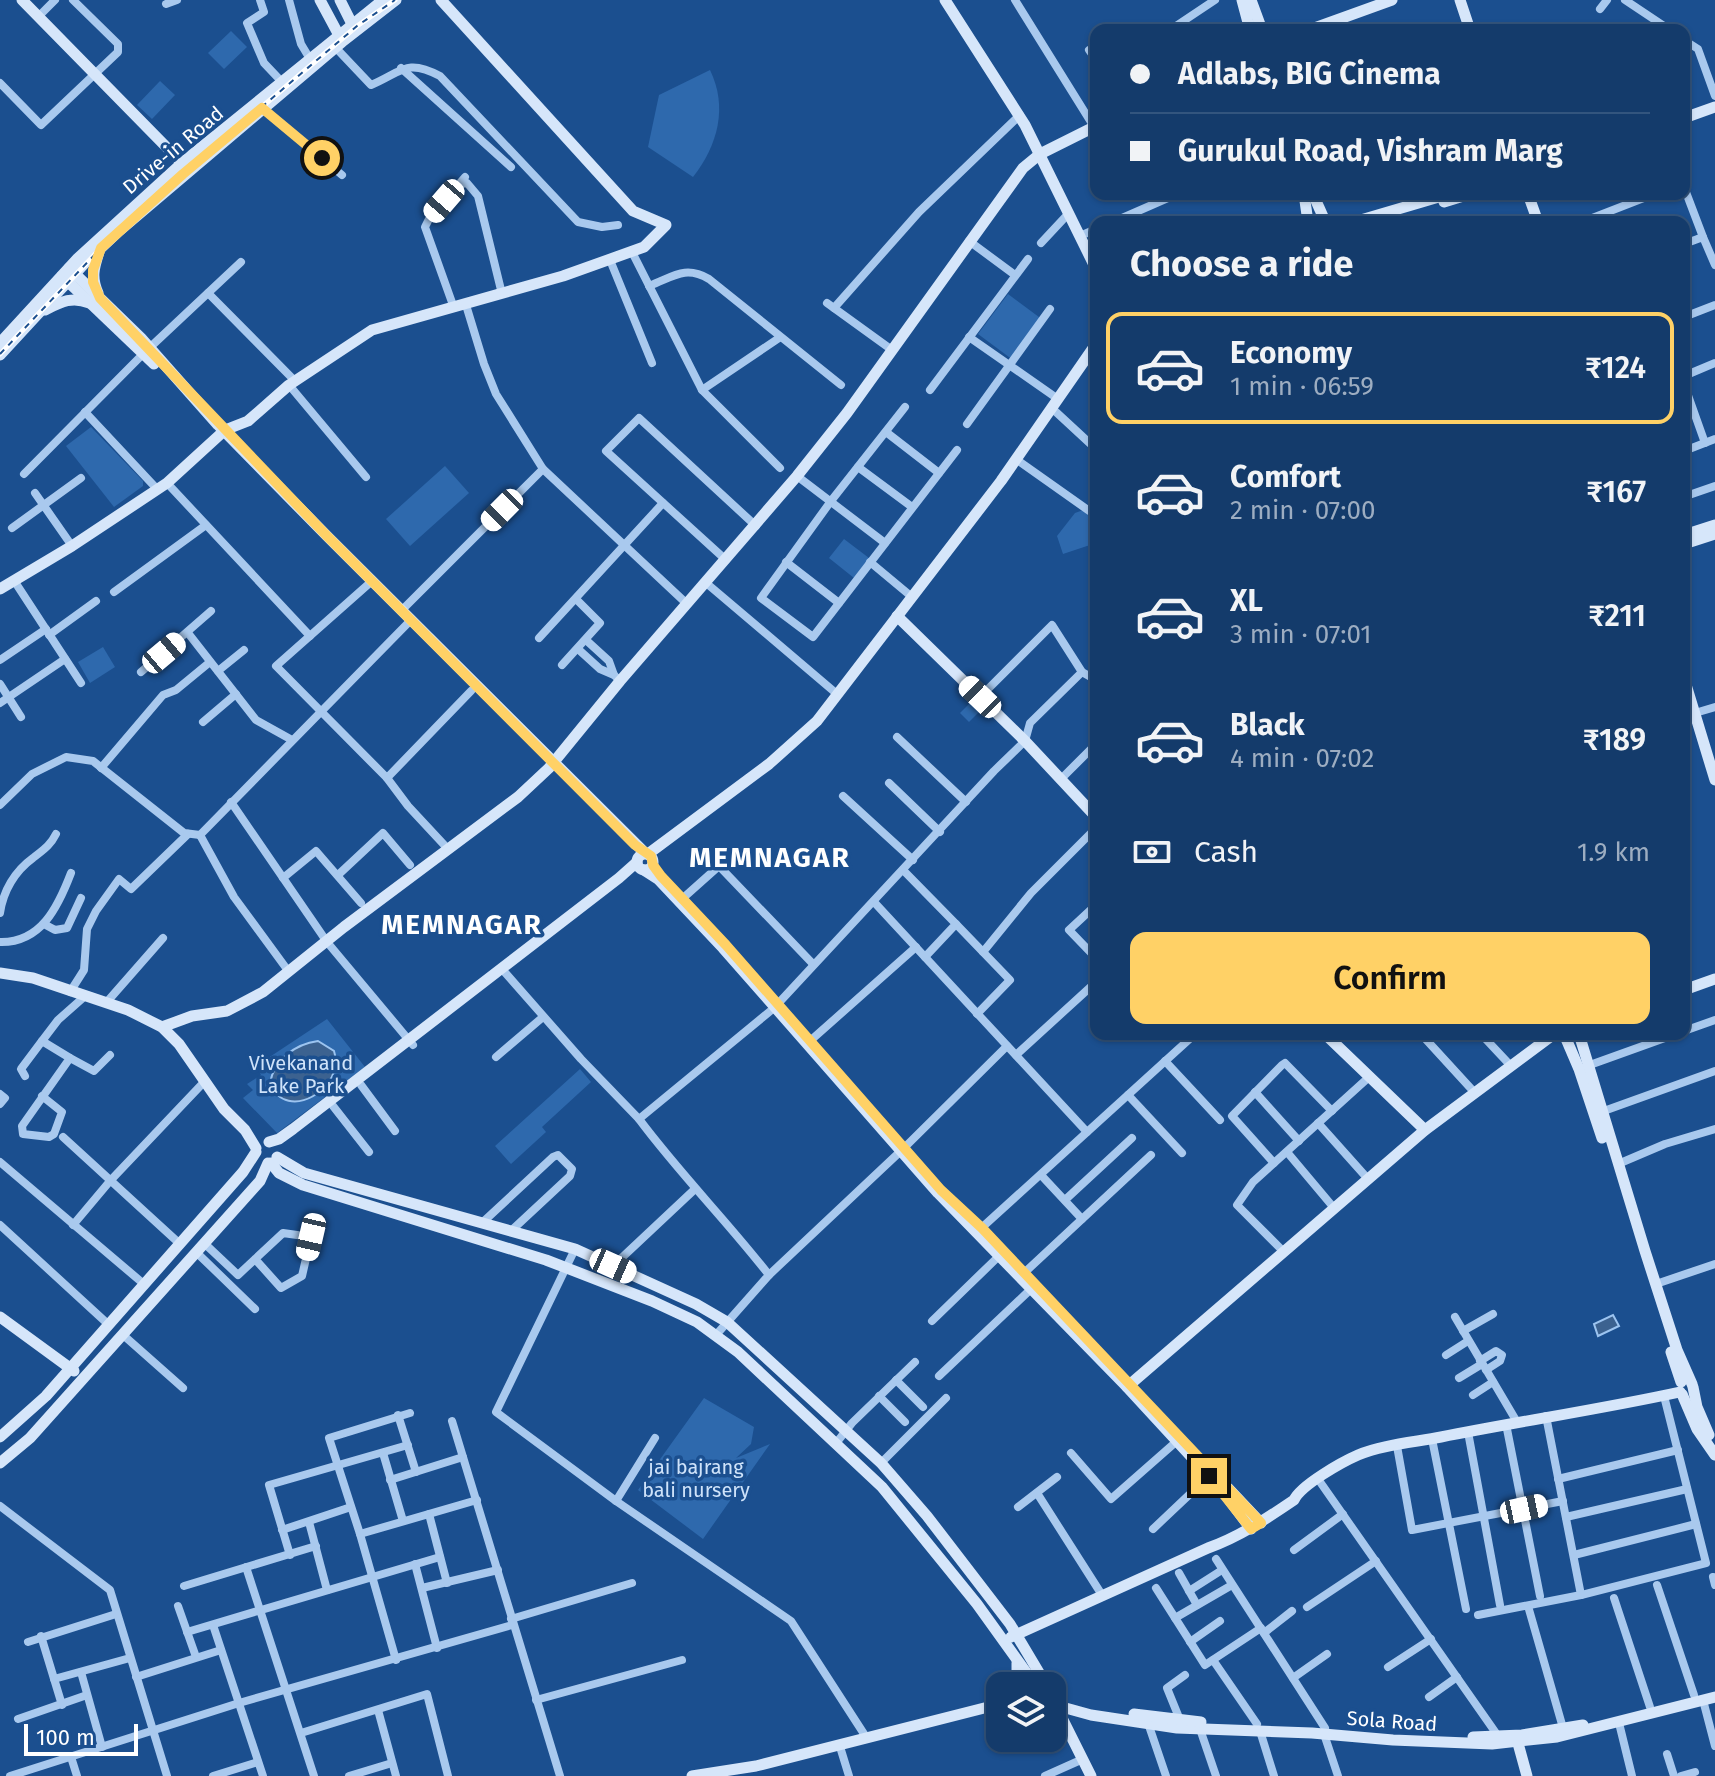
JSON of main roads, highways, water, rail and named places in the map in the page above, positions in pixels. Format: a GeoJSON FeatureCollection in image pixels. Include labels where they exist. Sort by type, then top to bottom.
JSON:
{"type":"FeatureCollection","features":[{"type":"Feature","properties":{"kind":"railway"},"geometry":{"type":"LineString","coordinates":[[0,354],[123,225],[357,26],[395,0]]}},
{"type":"Feature","properties":{"kind":"district","name":"MEMNAGAR"},"geometry":{"type":"Point","coordinates":[770,857]}},
{"type":"Feature","properties":{"kind":"district","name":"MEMNAGAR"},"geometry":{"type":"Point","coordinates":[462,924]}},
{"type":"Feature","properties":{"kind":"park label","name":"Vivekanand Lake Park"},"geometry":{"type":"Point","coordinates":[301,1074]}},
{"type":"Feature","properties":{"kind":"park label","name":"jai bajrang bali nursery"},"geometry":{"type":"Point","coordinates":[696,1478]}}]}
